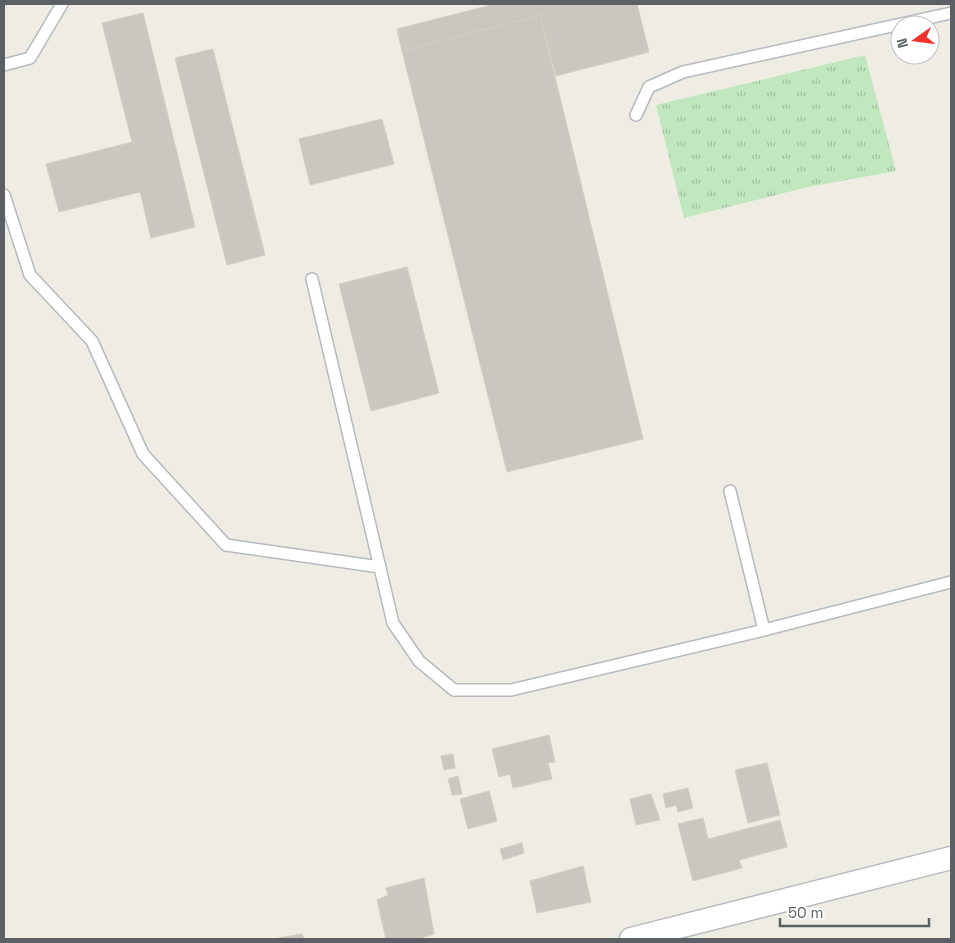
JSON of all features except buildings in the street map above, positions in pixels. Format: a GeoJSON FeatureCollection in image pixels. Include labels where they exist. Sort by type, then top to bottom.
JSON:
{"type":"FeatureCollection","features":[{"type":"Feature","properties":{"kind":"street"},"geometry":{"type":"LineString","coordinates":[[632,939],[951,858]]}},
{"type":"Feature","properties":{"kind":"lane"},"geometry":{"type":"LineString","coordinates":[[4,65],[30,58],[62,4]]}},
{"type":"Feature","properties":{"kind":"lane"},"geometry":{"type":"LineString","coordinates":[[636,115],[649,87],[683,72],[951,13]]}},
{"type":"Feature","properties":{"kind":"lane"},"geometry":{"type":"LineString","coordinates":[[4,195],[30,275],[92,340],[143,454],[226,545],[380,567]]}},
{"type":"Feature","properties":{"kind":"lane"},"geometry":{"type":"LineString","coordinates":[[312,279],[393,622],[419,661],[454,690],[511,690],[764,630],[951,582]]}},
{"type":"Feature","properties":{"kind":"lane"},"geometry":{"type":"LineString","coordinates":[[730,492],[764,630]]}},
{"type":"Feature","properties":{"kind":"green space"},"geometry":{"type":"Polygon","coordinates":[[[865,55],[896,171],[808,187],[684,218],[656,105],[865,55]]]}}]}
